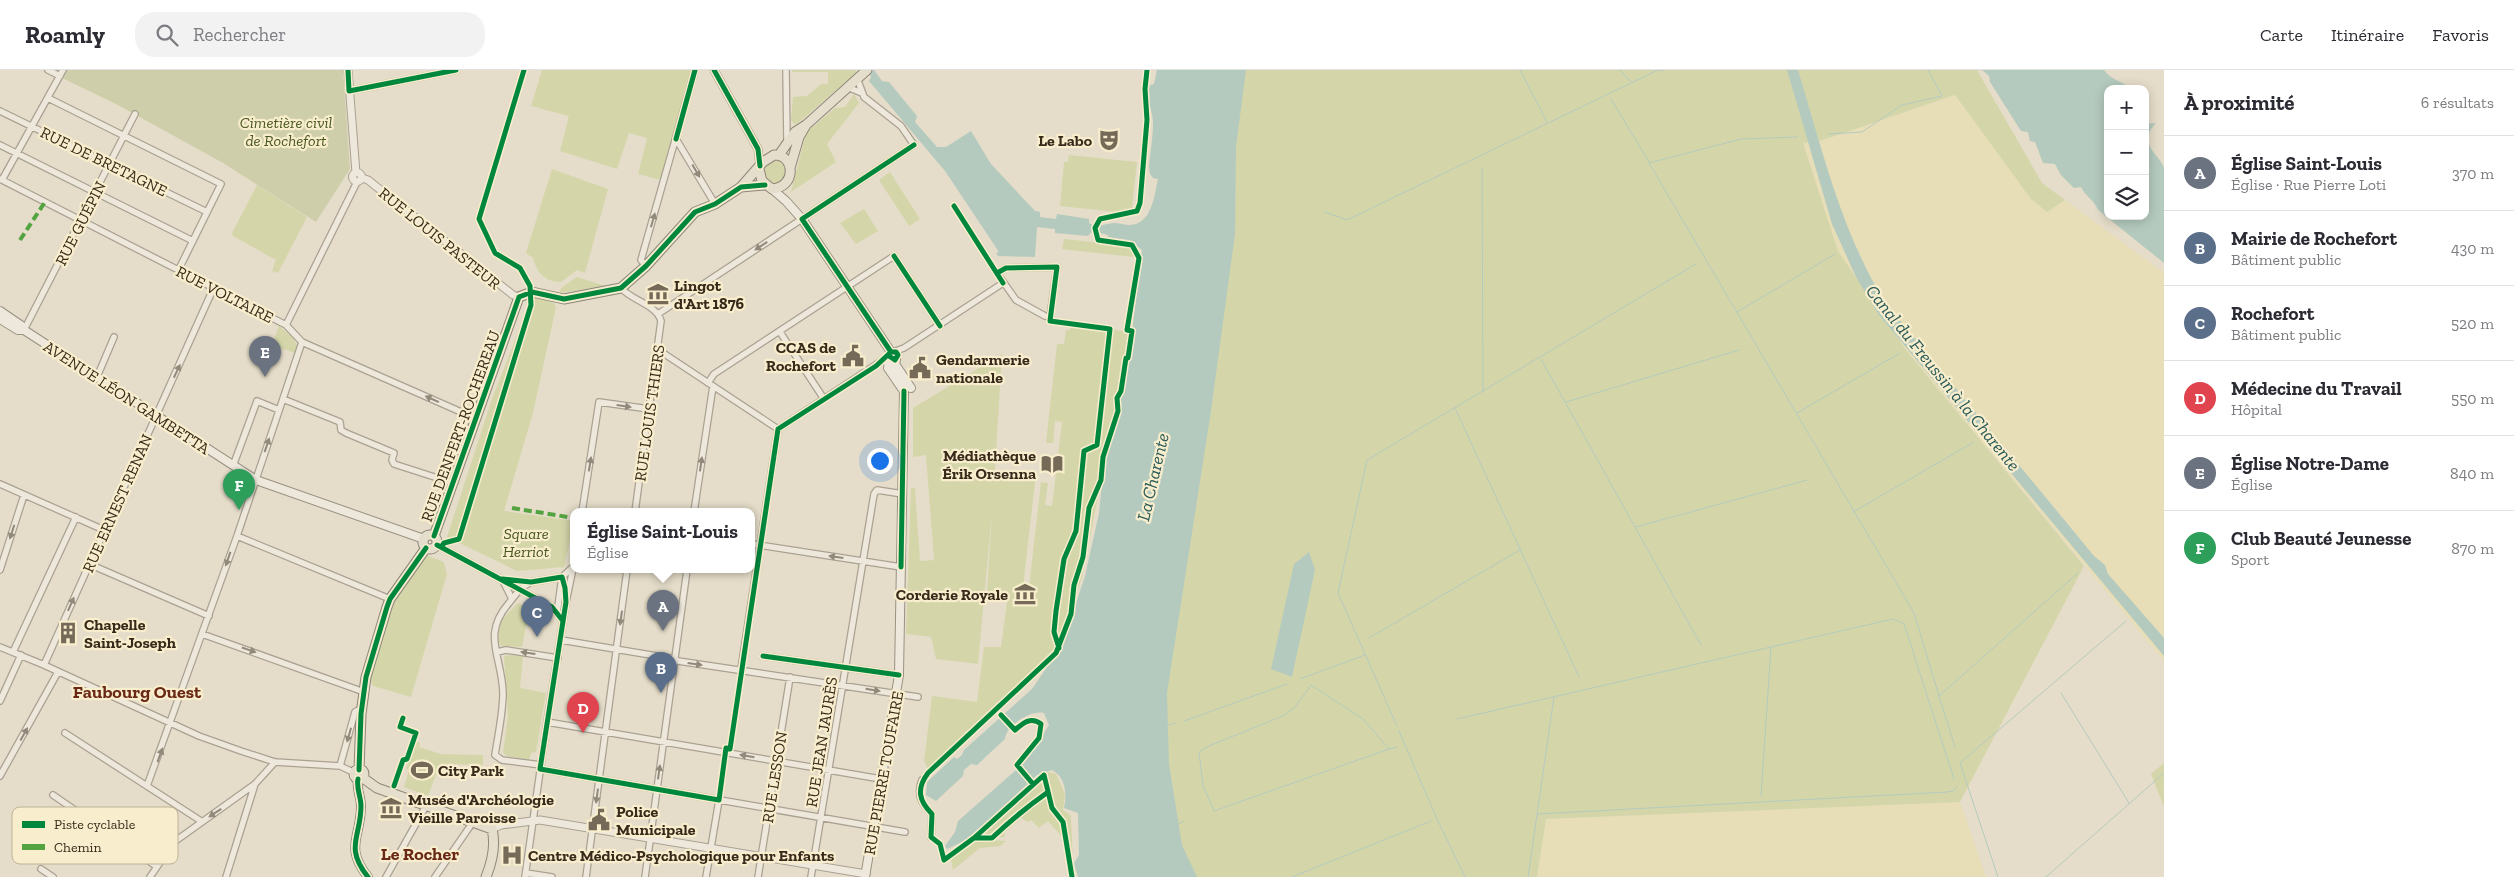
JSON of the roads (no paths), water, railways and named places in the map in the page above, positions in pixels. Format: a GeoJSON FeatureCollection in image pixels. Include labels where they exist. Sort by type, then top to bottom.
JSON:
{"type":"FeatureCollection","features":[{"type":"Feature","properties":{"kind":"main road"},"geometry":{"type":"LineString","coordinates":[[519,297],[532,292],[564,299],[621,288],[646,266],[695,212],[715,204],[741,187],[746,180],[775,155],[795,132],[806,125],[867,70]]}},
{"type":"Feature","properties":{"kind":"main road"},"geometry":{"type":"LineString","coordinates":[[786,201],[785,185],[789,179],[790,168],[799,137],[806,125]]}},
{"type":"Feature","properties":{"kind":"main road"},"geometry":{"type":"LineString","coordinates":[[775,155],[785,159],[790,168]]}},
{"type":"Feature","properties":{"kind":"main road"},"geometry":{"type":"LineString","coordinates":[[760,167],[760,177],[802,219],[892,360]]}},
{"type":"Feature","properties":{"kind":"main road"},"geometry":{"type":"LineString","coordinates":[[741,187],[785,185]]}},
{"type":"Feature","properties":{"kind":"main road","name":"RUE DENFERT-ROCHEREAU"},"geometry":{"type":"LineString","coordinates":[[436,540],[453,483],[519,297]]}},
{"type":"Feature","properties":{"kind":"main road","name":"AVENUE LÉON GAMBETTA"},"geometry":{"type":"LineString","coordinates":[[0,311],[22,326],[24,330],[256,480],[425,543]]}},
{"type":"Feature","properties":{"kind":"main road","name":"AVENUE LÉON GAMBETTA"},"geometry":{"type":"LineString","coordinates":[[0,319],[18,330],[24,330]]}},
{"type":"Feature","properties":{"kind":"main road","name":"RUE PIERRE TOUFAIRE"},"geometry":{"type":"LineString","coordinates":[[866,876],[899,675],[905,400],[907,390],[892,360]]}},
{"type":"Feature","properties":{"kind":"main road"},"geometry":{"type":"LineString","coordinates":[[368,877],[358,860],[355,848],[361,808],[362,708],[366,677],[390,599],[429,535],[436,540],[432,549],[425,543]]}},
{"type":"Feature","properties":{"kind":"main road"},"geometry":{"type":"LineString","coordinates":[[360,774],[372,786],[492,829],[494,839],[492,863],[486,877]]}},
{"type":"Feature","properties":{"kind":"street"},"geometry":{"type":"LineString","coordinates":[[48,70],[60,76]]}},
{"type":"Feature","properties":{"kind":"street"},"geometry":{"type":"LineString","coordinates":[[1,180],[63,70]]}},
{"type":"Feature","properties":{"kind":"street"},"geometry":{"type":"LineString","coordinates":[[286,326],[358,178],[348,70]]}},
{"type":"Feature","properties":{"kind":"street"},"geometry":{"type":"LineString","coordinates":[[349,91],[456,70]]}},
{"type":"Feature","properties":{"kind":"street"},"geometry":{"type":"LineString","coordinates":[[646,266],[641,260],[695,70]]}},
{"type":"Feature","properties":{"kind":"street"},"geometry":{"type":"LineString","coordinates":[[714,70],[758,149],[760,167]]}},
{"type":"Feature","properties":{"kind":"street"},"geometry":{"type":"LineString","coordinates":[[786,70],[787,142]]}},
{"type":"Feature","properties":{"kind":"street"},"geometry":{"type":"LineString","coordinates":[[858,78],[862,93]]}},
{"type":"Feature","properties":{"kind":"street"},"geometry":{"type":"LineString","coordinates":[[621,288],[628,296],[658,314],[914,145],[901,126],[862,93],[847,87]]}},
{"type":"Feature","properties":{"kind":"street"},"geometry":{"type":"LineString","coordinates":[[48,98],[221,184],[179,269]]}},
{"type":"Feature","properties":{"kind":"street","name":"RUE DE BRETAGNE"},"geometry":{"type":"LineString","coordinates":[[0,111],[207,212]]}},
{"type":"Feature","properties":{"kind":"street","name":"RUE GUÉPIN"},"geometry":{"type":"LineString","coordinates":[[24,330],[135,114]]}},
{"type":"Feature","properties":{"kind":"street"},"geometry":{"type":"LineString","coordinates":[[787,120],[789,126],[795,132],[794,158]]}},
{"type":"Feature","properties":{"kind":"street"},"geometry":{"type":"LineString","coordinates":[[676,139],[715,204]]}},
{"type":"Feature","properties":{"kind":"street"},"geometry":{"type":"LineString","coordinates":[[0,145],[193,241]]}},
{"type":"Feature","properties":{"kind":"street"},"geometry":{"type":"LineString","coordinates":[[758,149],[775,155]]}},
{"type":"Feature","properties":{"kind":"street","name":"RUE LOUIS PASTEUR"},"geometry":{"type":"LineString","coordinates":[[358,178],[513,295],[519,297]]}},
{"type":"Feature","properties":{"kind":"street","name":"RUE VOLTAIRE"},"geometry":{"type":"LineString","coordinates":[[1,180],[214,287],[286,326],[302,342],[477,419]]}},
{"type":"Feature","properties":{"kind":"street"},"geometry":{"type":"LineString","coordinates":[[694,508],[710,384],[714,374],[894,256],[940,326]]}},
{"type":"Feature","properties":{"kind":"street"},"geometry":{"type":"LineString","coordinates":[[1057,267],[1048,316],[1016,300],[1004,283],[997,273],[1006,268],[1057,267]]}},
{"type":"Feature","properties":{"kind":"street"},"geometry":{"type":"LineString","coordinates":[[755,573],[778,429],[876,366],[892,360],[904,348],[1004,283]]}},
{"type":"Feature","properties":{"kind":"street","name":"RUE ERNEST RENAN"},"geometry":{"type":"LineString","coordinates":[[44,665],[214,287]]}},
{"type":"Feature","properties":{"kind":"street","name":"RUE LOUIS THIERS"},"geometry":{"type":"LineString","coordinates":[[636,508],[658,349],[661,321],[658,314]]}},
{"type":"Feature","properties":{"kind":"street"},"geometry":{"type":"LineString","coordinates":[[780,332],[824,399]]}},
{"type":"Feature","properties":{"kind":"street"},"geometry":{"type":"LineString","coordinates":[[97,377],[114,337]]}},
{"type":"Feature","properties":{"kind":"street"},"geometry":{"type":"LineString","coordinates":[[147,786],[171,724],[302,342]]}},
{"type":"Feature","properties":{"kind":"street"},"geometry":{"type":"LineString","coordinates":[[658,349],[778,429]]}},
{"type":"Feature","properties":{"kind":"street"},"geometry":{"type":"LineString","coordinates":[[876,366],[892,360]]}},
{"type":"Feature","properties":{"kind":"street"},"geometry":{"type":"LineString","coordinates":[[283,400],[340,422],[341,430],[346,433],[394,453],[392,460],[394,464],[453,483]]}},
{"type":"Feature","properties":{"kind":"street"},"geometry":{"type":"LineString","coordinates":[[233,466],[257,401],[279,410]]}},
{"type":"Feature","properties":{"kind":"street"},"geometry":{"type":"LineString","coordinates":[[583,508],[599,402],[649,409]]}},
{"type":"Feature","properties":{"kind":"street"},"geometry":{"type":"LineString","coordinates":[[0,484],[104,530]]}},
{"type":"Feature","properties":{"kind":"street","name":"RUE JEAN JAURÈS"},"geometry":{"type":"LineString","coordinates":[[811,877],[875,491],[903,494]]}},
{"type":"Feature","properties":{"kind":"street"},"geometry":{"type":"LineString","coordinates":[[0,570],[24,495]]}},
{"type":"Feature","properties":{"kind":"street"},"geometry":{"type":"LineString","coordinates":[[13,652],[76,517]]}},
{"type":"Feature","properties":{"kind":"street"},"geometry":{"type":"LineString","coordinates":[[236,536],[390,599]]}},
{"type":"Feature","properties":{"kind":"street"},"geometry":{"type":"LineString","coordinates":[[436,540],[520,589],[555,606],[566,602]]}},
{"type":"Feature","properties":{"kind":"street"},"geometry":{"type":"LineString","coordinates":[[755,544],[901,566]]}},
{"type":"Feature","properties":{"kind":"street"},"geometry":{"type":"LineString","coordinates":[[89,564],[208,616]]}},
{"type":"Feature","properties":{"kind":"street"},"geometry":{"type":"LineString","coordinates":[[563,621],[557,613],[555,606],[562,577],[570,569]]}},
{"type":"Feature","properties":{"kind":"street"},"geometry":{"type":"LineString","coordinates":[[552,877],[526,875],[540,767],[572,573]]}},
{"type":"Feature","properties":{"kind":"street"},"geometry":{"type":"LineString","coordinates":[[586,877],[627,573]]}},
{"type":"Feature","properties":{"kind":"street"},"geometry":{"type":"LineString","coordinates":[[645,877],[687,573]]}},
{"type":"Feature","properties":{"kind":"street"},"geometry":{"type":"LineString","coordinates":[[741,669],[755,573]]}},
{"type":"Feature","properties":{"kind":"street"},"geometry":{"type":"LineString","coordinates":[[502,579],[531,582],[562,577]]}},
{"type":"Feature","properties":{"kind":"street"},"geometry":{"type":"LineString","coordinates":[[562,577],[566,602]]}},
{"type":"Feature","properties":{"kind":"street"},"geometry":{"type":"LineString","coordinates":[[502,579],[512,599]]}},
{"type":"Feature","properties":{"kind":"street"},"geometry":{"type":"LineString","coordinates":[[531,582],[520,589],[505,608],[495,625],[493,635],[503,696],[495,755],[502,760],[599,779],[905,832]]}},
{"type":"Feature","properties":{"kind":"street"},"geometry":{"type":"LineString","coordinates":[[202,634],[364,692]]}},
{"type":"Feature","properties":{"kind":"street"},"geometry":{"type":"LineString","coordinates":[[561,640],[678,661],[918,697]]}},
{"type":"Feature","properties":{"kind":"street"},"geometry":{"type":"LineString","coordinates":[[0,648],[44,665],[171,724],[241,752],[275,762],[340,766],[360,774]]}},
{"type":"Feature","properties":{"kind":"street"},"geometry":{"type":"LineString","coordinates":[[497,652],[513,651],[558,658]]}},
{"type":"Feature","properties":{"kind":"street"},"geometry":{"type":"LineString","coordinates":[[0,701],[21,655]]}},
{"type":"Feature","properties":{"kind":"street"},"geometry":{"type":"LineString","coordinates":[[763,656],[899,675]]}},
{"type":"Feature","properties":{"kind":"street"},"geometry":{"type":"LineString","coordinates":[[0,776],[58,672]]}},
{"type":"Feature","properties":{"kind":"street","name":"RUE LESSON"},"geometry":{"type":"LineString","coordinates":[[758,877],[790,677]]}},
{"type":"Feature","properties":{"kind":"street"},"geometry":{"type":"LineString","coordinates":[[340,766],[355,712],[362,708]]}},
{"type":"Feature","properties":{"kind":"street"},"geometry":{"type":"LineString","coordinates":[[547,722],[881,779]]}},
{"type":"Feature","properties":{"kind":"street"},"geometry":{"type":"LineString","coordinates":[[65,734],[202,821]]}},
{"type":"Feature","properties":{"kind":"street"},"geometry":{"type":"LineString","coordinates":[[178,839],[254,784],[271,769],[275,762]]}},
{"type":"Feature","properties":{"kind":"street"},"geometry":{"type":"LineString","coordinates":[[922,780],[920,796],[923,806],[932,814],[931,836]]}},
{"type":"Feature","properties":{"kind":"street"},"geometry":{"type":"LineString","coordinates":[[226,877],[254,784]]}},
{"type":"Feature","properties":{"kind":"street"},"geometry":{"type":"LineString","coordinates":[[52,795],[70,807]]}},
{"type":"Feature","properties":{"kind":"street"},"geometry":{"type":"LineString","coordinates":[[707,877],[710,848],[719,800]]}},
{"type":"Feature","properties":{"kind":"street"},"geometry":{"type":"LineString","coordinates":[[386,877],[426,806]]}},
{"type":"Feature","properties":{"kind":"street"},"geometry":{"type":"LineString","coordinates":[[492,829],[534,819],[813,865],[866,876]]}},
{"type":"Feature","properties":{"kind":"street"},"geometry":{"type":"LineString","coordinates":[[435,877],[473,822]]}},
{"type":"Feature","properties":{"kind":"street"},"geometry":{"type":"LineString","coordinates":[[150,877],[156,866],[153,864]]}},
{"type":"Feature","properties":{"kind":"street"},"geometry":{"type":"LineString","coordinates":[[41,869],[52,877]]}},
{"type":"Feature","properties":{"kind":"water","name":"La Charente"},"geometry":{"type":"Polygon","coordinates":[[[874,70],[882,81],[889,82],[917,116],[915,122],[937,147],[946,147],[971,131],[991,164],[1035,211],[1040,212],[1040,217],[1056,219],[1057,214],[1089,219],[1089,223],[1099,226],[1114,223],[1130,225],[1137,223],[1143,220],[1151,208],[1158,179],[1153,178],[1150,174],[1149,167],[1153,118],[1148,101],[1148,91],[1150,85],[1154,84],[1157,70],[1246,70],[1236,147],[1235,234],[1211,411],[1167,693],[1169,764],[1182,845],[1197,877],[1078,877],[1074,863],[1079,855],[1078,813],[1064,808],[1063,782],[1057,773],[1052,770],[1037,775],[971,838],[947,849],[945,846],[955,832],[958,821],[1024,763],[1049,725],[1044,713],[1026,716],[1014,724],[1006,734],[1005,739],[977,765],[971,764],[964,770],[963,776],[936,801],[926,795],[927,782],[954,757],[957,759],[962,755],[964,750],[1032,689],[1062,645],[1085,576],[1099,513],[1102,483],[1116,407],[1129,359],[1139,271],[1134,270],[1135,263],[1140,264],[1142,250],[1129,240],[1108,237],[1108,235],[1092,231],[1088,236],[1055,233],[1055,229],[1037,227],[1035,257],[998,256],[996,253],[999,252],[945,171],[869,81],[871,77],[869,73],[874,70]]]}},
{"type":"Feature","properties":{"kind":"water","name":"Canal du Freussin à la Charente"},"geometry":{"type":"Polygon","coordinates":[[[1787,70],[1798,70],[1824,159],[1844,218],[1869,274],[1884,301],[2094,556],[2105,565],[2108,574],[2164,638],[2164,656],[1879,315],[1856,277],[1832,224],[1787,70]]]}},
{"type":"Feature","properties":{"kind":"water"},"geometry":{"type":"Polygon","coordinates":[[[1982,70],[2104,70],[2126,85],[2104,85],[2104,215],[2098,210],[2081,187],[2074,188],[2061,175],[2055,164],[2043,163],[2035,142],[2030,141],[2028,132],[2021,131],[1990,82],[1989,76],[1982,70]]]}},
{"type":"Feature","properties":{"kind":"water"},"geometry":{"type":"Polygon","coordinates":[[[2156,123],[2149,134],[2149,124],[2156,123]]]}},
{"type":"Feature","properties":{"kind":"water"},"geometry":{"type":"Polygon","coordinates":[[[2149,145],[2164,168],[2164,263],[2110,220],[2149,220],[2149,145]]]}},
{"type":"Feature","properties":{"kind":"water"},"geometry":{"type":"Polygon","coordinates":[[[1309,552],[1315,570],[1292,677],[1271,669],[1294,564],[1309,552]]]}},
{"type":"Feature","properties":{"kind":"waterway"},"geometry":{"type":"LineString","coordinates":[[1520,70],[1547,122]]}},
{"type":"Feature","properties":{"kind":"waterway"},"geometry":{"type":"LineString","coordinates":[[1620,70],[1631,82]]}},
{"type":"Feature","properties":{"kind":"waterway"},"geometry":{"type":"LineString","coordinates":[[1325,212],[1347,220],[1658,70]]}},
{"type":"Feature","properties":{"kind":"waterway"},"geometry":{"type":"LineString","coordinates":[[1659,71],[1663,70]]}},
{"type":"Feature","properties":{"kind":"waterway"},"geometry":{"type":"LineString","coordinates":[[1828,134],[1862,132],[1902,105],[1942,96],[1928,70]]}},
{"type":"Feature","properties":{"kind":"waterway"},"geometry":{"type":"LineString","coordinates":[[1611,99],[1649,162]]}},
{"type":"Feature","properties":{"kind":"waterway"},"geometry":{"type":"LineString","coordinates":[[1798,137],[1741,139],[1649,163],[1914,613],[1939,696]]}},
{"type":"Feature","properties":{"kind":"waterway"},"geometry":{"type":"LineString","coordinates":[[1482,168],[1483,392]]}},
{"type":"Feature","properties":{"kind":"waterway"},"geometry":{"type":"LineString","coordinates":[[1737,312],[1835,254]]}},
{"type":"Feature","properties":{"kind":"waterway"},"geometry":{"type":"LineString","coordinates":[[1397,726],[1338,593],[1367,460],[1696,264]]}},
{"type":"Feature","properties":{"kind":"waterway"},"geometry":{"type":"LineString","coordinates":[[1566,402],[1739,350]]}},
{"type":"Feature","properties":{"kind":"waterway","name":"Canal du Freussin à la Charente"},"geometry":{"type":"LineString","coordinates":[[1797,413],[1900,353]]}},
{"type":"Feature","properties":{"kind":"waterway"},"geometry":{"type":"LineString","coordinates":[[1541,359],[1701,645]]}},
{"type":"Feature","properties":{"kind":"waterway"},"geometry":{"type":"LineString","coordinates":[[1455,408],[1579,677]]}},
{"type":"Feature","properties":{"kind":"waterway","name":"Canal du Freussin à la Charente"},"geometry":{"type":"LineString","coordinates":[[1853,512],[1974,442]]}},
{"type":"Feature","properties":{"kind":"waterway"},"geometry":{"type":"LineString","coordinates":[[1636,527],[1807,480]]}},
{"type":"Feature","properties":{"kind":"waterway"},"geometry":{"type":"LineString","coordinates":[[1369,638],[1520,550]]}},
{"type":"Feature","properties":{"kind":"waterway"},"geometry":{"type":"LineString","coordinates":[[1955,747],[1939,696],[2078,573]]}},
{"type":"Feature","properties":{"kind":"waterway"},"geometry":{"type":"LineString","coordinates":[[1457,719],[1893,619],[1904,624],[1954,779]]}},
{"type":"Feature","properties":{"kind":"waterway"},"geometry":{"type":"LineString","coordinates":[[1998,877],[1960,763],[2126,621]]}},
{"type":"Feature","properties":{"kind":"waterway"},"geometry":{"type":"LineString","coordinates":[[1761,796],[1771,647]]}},
{"type":"Feature","properties":{"kind":"waterway"},"geometry":{"type":"LineString","coordinates":[[1300,679],[1365,655]]}},
{"type":"Feature","properties":{"kind":"waterway"},"geometry":{"type":"LineString","coordinates":[[1184,721],[1287,684]]}},
{"type":"Feature","properties":{"kind":"waterway"},"geometry":{"type":"LineString","coordinates":[[1389,749],[1363,719],[1311,685],[1296,706],[1285,715],[1209,746],[1199,752],[1203,785],[1214,811],[1397,747]]}},
{"type":"Feature","properties":{"kind":"waterway"},"geometry":{"type":"LineString","coordinates":[[2061,693],[2129,803]]}},
{"type":"Feature","properties":{"kind":"waterway"},"geometry":{"type":"LineString","coordinates":[[1528,877],[1554,697]]}},
{"type":"Feature","properties":{"kind":"waterway"},"geometry":{"type":"LineString","coordinates":[[1168,725],[1175,723]]}},
{"type":"Feature","properties":{"kind":"waterway"},"geometry":{"type":"LineString","coordinates":[[1399,731],[1437,819],[1465,877]]}},
{"type":"Feature","properties":{"kind":"waterway"},"geometry":{"type":"LineString","coordinates":[[2046,877],[2164,773]]}},
{"type":"Feature","properties":{"kind":"waterway"},"geometry":{"type":"LineString","coordinates":[[1538,814],[1947,792],[1953,791],[1957,787]]}},
{"type":"Feature","properties":{"kind":"waterway"},"geometry":{"type":"LineString","coordinates":[[1178,824],[1184,821]]}},
{"type":"Feature","properties":{"kind":"waterway"},"geometry":{"type":"LineString","coordinates":[[1292,877],[1431,821]]}},
{"type":"Feature","properties":{"kind":"place","name":"Le Labo"},"geometry":{"type":"Point","coordinates":[1109,140]}},
{"type":"Feature","properties":{"kind":"place","name":"Lingot d'Art 1876"},"geometry":{"type":"Point","coordinates":[658,294]}},
{"type":"Feature","properties":{"kind":"place","name":"CCAS de Rochefort"},"geometry":{"type":"Point","coordinates":[853,356]}},
{"type":"Feature","properties":{"kind":"place","name":"Gendarmerie nationale"},"geometry":{"type":"Point","coordinates":[920,368]}},
{"type":"Feature","properties":{"kind":"place","name":"Église Notre-Dame"},"geometry":{"type":"Point","coordinates":[265,377]}},
{"type":"Feature","properties":{"kind":"place","name":"Médiathèque Érik Orsenna"},"geometry":{"type":"Point","coordinates":[1052,464]}},
{"type":"Feature","properties":{"kind":"place","name":"Club Beauté Jeunesse"},"geometry":{"type":"Point","coordinates":[239,510]}},
{"type":"Feature","properties":{"kind":"place","name":"Corderie Royale"},"geometry":{"type":"Point","coordinates":[1025,594]}},
{"type":"Feature","properties":{"kind":"place","name":"Église Saint-Louis"},"geometry":{"type":"Point","coordinates":[663,631]}},
{"type":"Feature","properties":{"kind":"place","name":"Chapelle Saint-Joseph"},"geometry":{"type":"Point","coordinates":[68,633]}},
{"type":"Feature","properties":{"kind":"place","name":"Rochefort"},"geometry":{"type":"Point","coordinates":[537,637]}},
{"type":"Feature","properties":{"kind":"place","name":"Mairie de Rochefort"},"geometry":{"type":"Point","coordinates":[661,693]}},
{"type":"Feature","properties":{"kind":"place","name":"Médecine du Travail"},"geometry":{"type":"Point","coordinates":[583,733]}},
{"type":"Feature","properties":{"kind":"place","name":"City Park"},"geometry":{"type":"Point","coordinates":[422,770]}},
{"type":"Feature","properties":{"kind":"place","name":"Musée d'Archéologie Vieille Paroisse"},"geometry":{"type":"Point","coordinates":[391,808]}},
{"type":"Feature","properties":{"kind":"place","name":"Police Municipale"},"geometry":{"type":"Point","coordinates":[599,820]}},
{"type":"Feature","properties":{"kind":"place","name":"Centre Médico-Psychologique pour Enfants"},"geometry":{"type":"Point","coordinates":[512,855]}},
{"type":"Feature","properties":{"kind":"district","name":"Faubourg Ouest"},"geometry":{"type":"Point","coordinates":[137,692]}},
{"type":"Feature","properties":{"kind":"district","name":"Le Rocher"},"geometry":{"type":"Point","coordinates":[420,854]}},
{"type":"Feature","properties":{"kind":"park label","name":"Cimetière civil de Rochefort"},"geometry":{"type":"Point","coordinates":[286,131]}},
{"type":"Feature","properties":{"kind":"park label","name":"Square Herriot"},"geometry":{"type":"Point","coordinates":[526,542]}}]}
